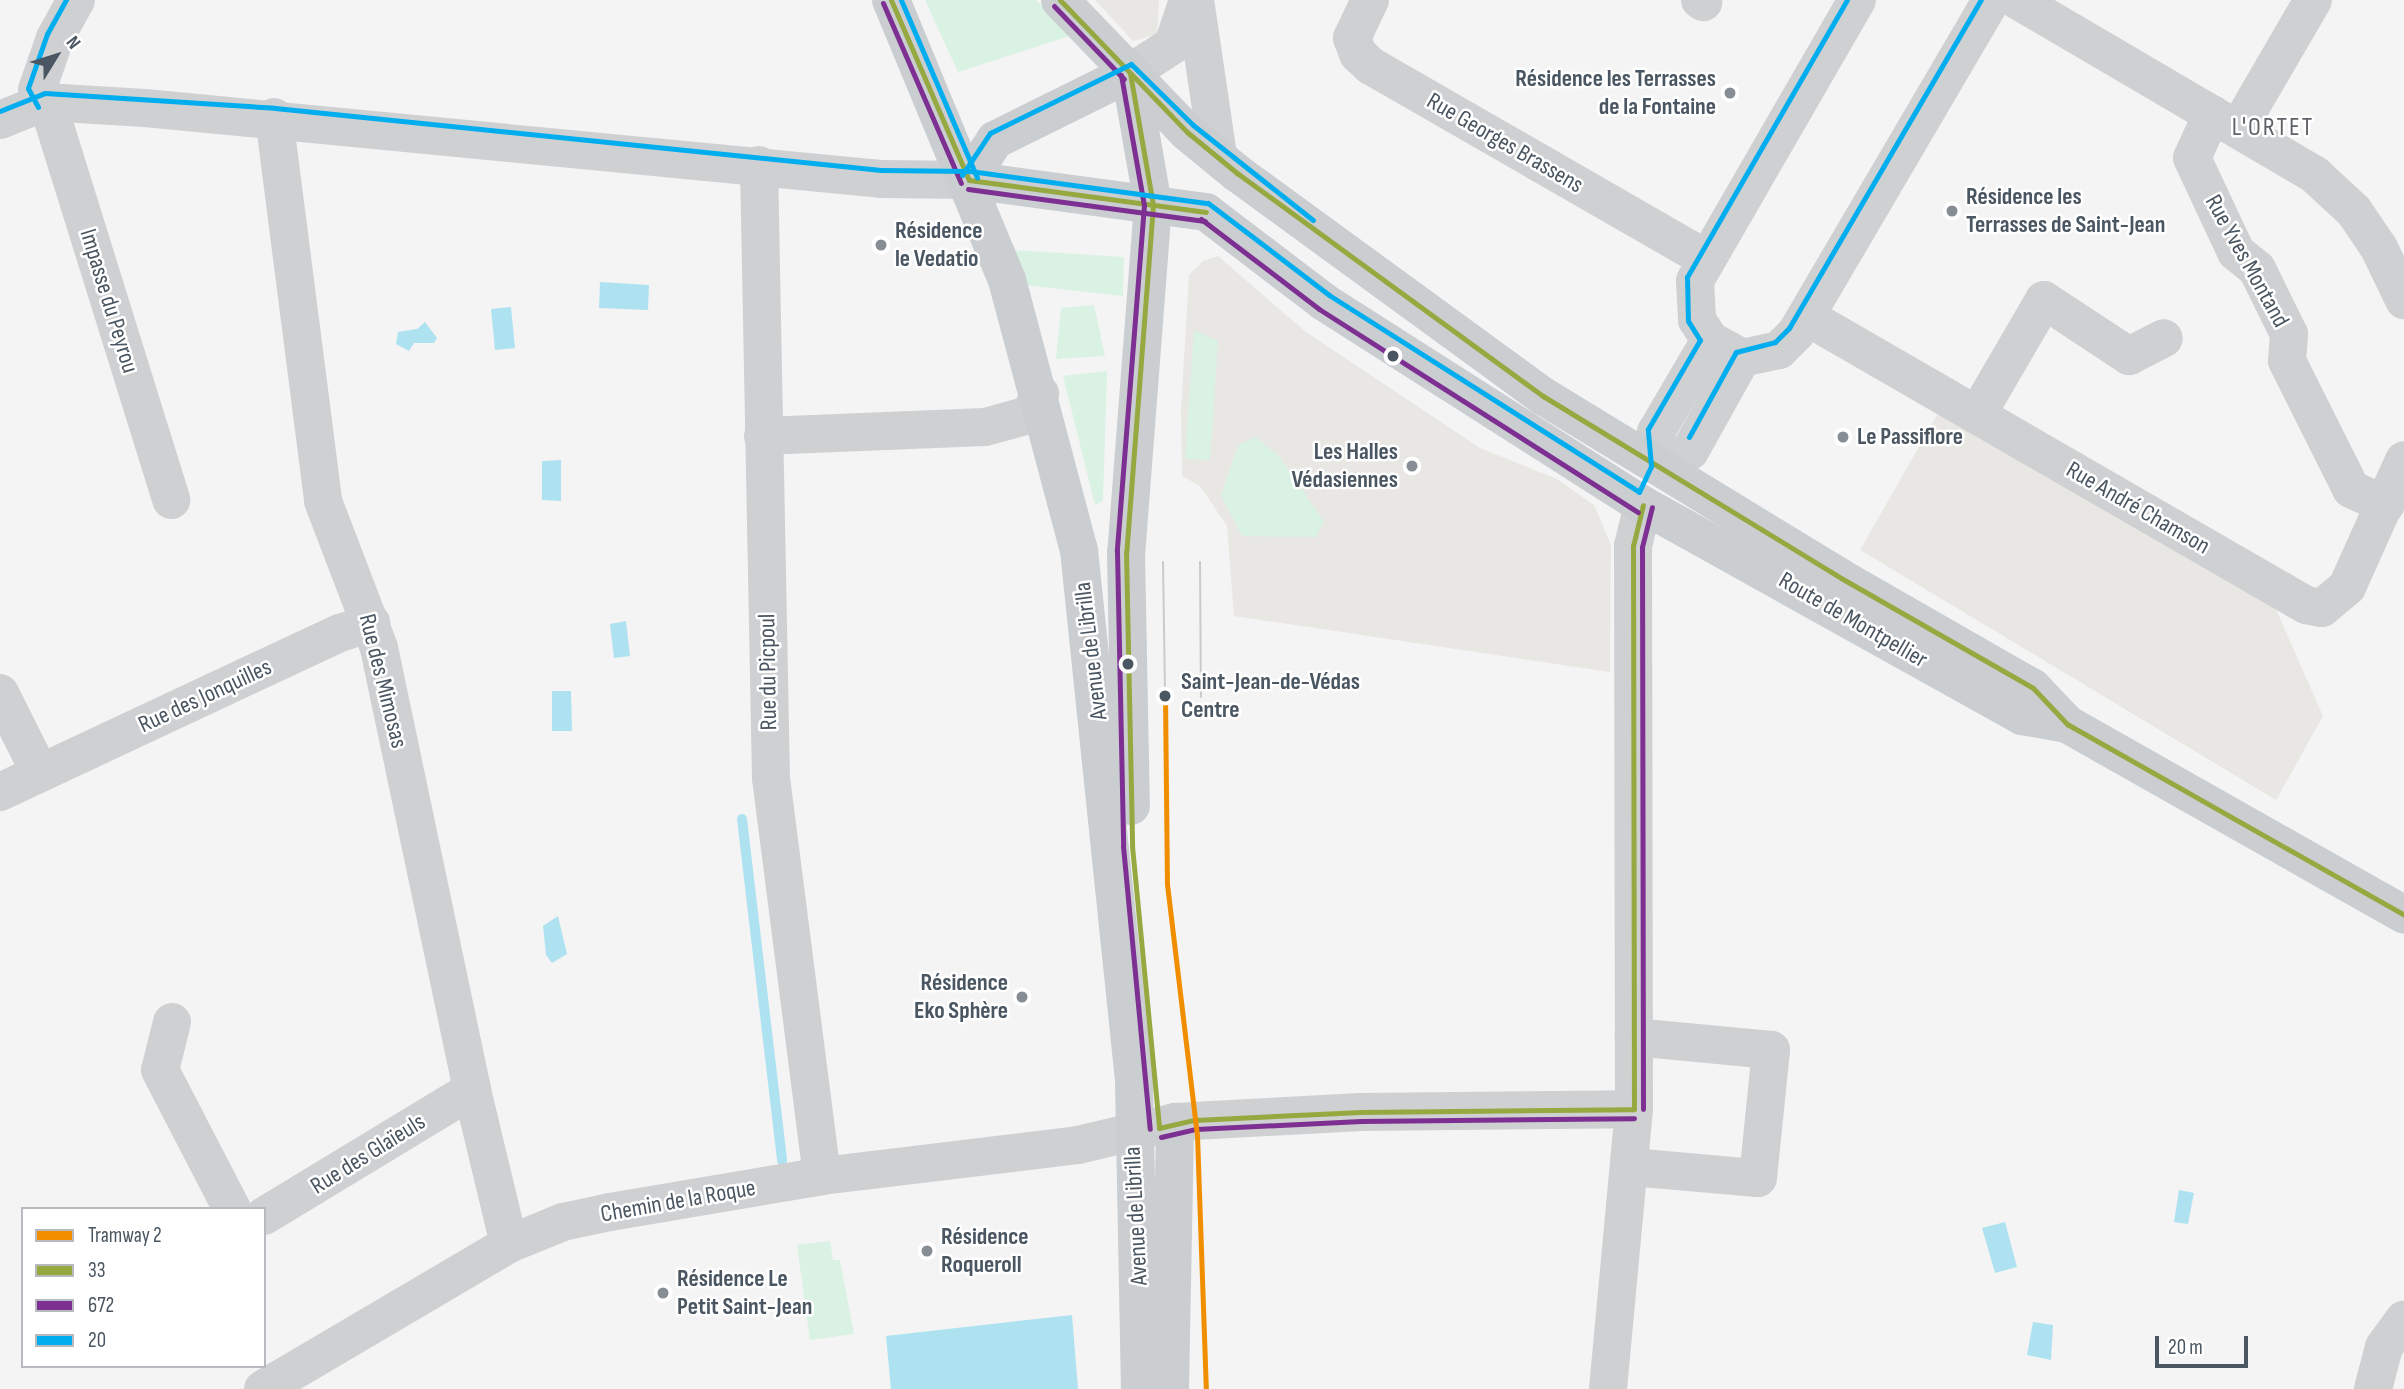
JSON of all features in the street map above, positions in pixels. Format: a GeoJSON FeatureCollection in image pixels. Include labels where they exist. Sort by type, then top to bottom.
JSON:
{"type":"FeatureCollection","features":[{"type":"Feature","properties":{"kind":"main road"},"geometry":{"type":"LineString","coordinates":[[891,0],[970,180]]}},
{"type":"Feature","properties":{"kind":"main road","name":"Route de Montpellier"},"geometry":{"type":"LineString","coordinates":[[1060,0],[1187,132],[1447,330],[1660,467],[2033,688],[2067,724],[2404,915]]}},
{"type":"Feature","properties":{"kind":"main road"},"geometry":{"type":"LineString","coordinates":[[970,180],[995,140],[1130,73]]}},
{"type":"Feature","properties":{"kind":"main road","name":"Avenue de Librilla"},"geometry":{"type":"LineString","coordinates":[[1130,73],[1153,205],[1126,552],[1132,846],[1156,1129],[1154,1389]]}},
{"type":"Feature","properties":{"kind":"main road"},"geometry":{"type":"LineString","coordinates":[[970,180],[1153,205]]}},
{"type":"Feature","properties":{"kind":"main road","name":"Avenue de Librilla"},"geometry":{"type":"LineString","coordinates":[[970,180],[1007,280],[1040,394],[1079,550],[1134,1080],[1156,1129],[1140,1227],[1140,1389]]}},
{"type":"Feature","properties":{"kind":"main road","name":"Route de Montpellier"},"geometry":{"type":"LineString","coordinates":[[1153,205],[1206,212],[1324,302],[1643,505],[2022,716],[2067,724]]}},
{"type":"Feature","properties":{"kind":"main road"},"geometry":{"type":"LineString","coordinates":[[1643,505],[1660,467]]}},
{"type":"Feature","properties":{"kind":"main road"},"geometry":{"type":"LineString","coordinates":[[1156,1129],[1170,1389]]}},
{"type":"Feature","properties":{"kind":"street","name":"Impasse du Peyrou"},"geometry":{"type":"LineString","coordinates":[[76,0],[55,38],[37,90],[45,102],[171,500]]}},
{"type":"Feature","properties":{"kind":"street"},"geometry":{"type":"LineString","coordinates":[[1130,73],[1173,45],[1188,0]]}},
{"type":"Feature","properties":{"kind":"street"},"geometry":{"type":"LineString","coordinates":[[1195,0],[1218,155]]}},
{"type":"Feature","properties":{"kind":"street","name":"Rue Georges Brassens"},"geometry":{"type":"LineString","coordinates":[[1370,0],[1352,38],[1358,54],[1371,66],[1706,259]]}},
{"type":"Feature","properties":{"kind":"street"},"geometry":{"type":"LineString","coordinates":[[1857,0],[1706,259],[1693,299],[1697,320],[1726,349],[1779,349],[1807,317],[1991,0]]}},
{"type":"Feature","properties":{"kind":"street"},"geometry":{"type":"LineString","coordinates":[[2017,0],[2315,175],[2354,211],[2379,248],[2404,300]]}},
{"type":"Feature","properties":{"kind":"street","name":"Rue Yves Montand"},"geometry":{"type":"LineString","coordinates":[[2313,0],[2225,121],[2192,158],[2236,252],[2257,269],[2289,334],[2287,361],[2351,489],[2385,505]]}},
{"type":"Feature","properties":{"kind":"street"},"geometry":{"type":"LineString","coordinates":[[0,120],[45,102],[274,117],[881,179],[970,180]]}},
{"type":"Feature","properties":{"kind":"street","name":"Rue des Mimosas"},"geometry":{"type":"LineString","coordinates":[[274,117],[323,501],[371,623],[472,1090],[509,1244]]}},
{"type":"Feature","properties":{"kind":"street","name":"Rue du Picpoul"},"geometry":{"type":"LineString","coordinates":[[759,165],[771,778],[821,1176]]}},
{"type":"Feature","properties":{"kind":"street"},"geometry":{"type":"LineString","coordinates":[[1977,415],[2044,300],[2129,356],[2164,338]]}},
{"type":"Feature","properties":{"kind":"street","name":"Rue André Chamson"},"geometry":{"type":"LineString","coordinates":[[1807,317],[2306,605],[2322,608],[2337,600],[2385,505],[2404,460]]}},
{"type":"Feature","properties":{"kind":"street"},"geometry":{"type":"LineString","coordinates":[[1660,467],[1656,432],[1726,349]]}},
{"type":"Feature","properties":{"kind":"street"},"geometry":{"type":"LineString","coordinates":[[763,436],[985,427],[1029,415],[1040,394]]}},
{"type":"Feature","properties":{"kind":"street"},"geometry":{"type":"LineString","coordinates":[[1608,1389],[1631,1167],[1634,1109],[1633,546],[1643,505]]}},
{"type":"Feature","properties":{"kind":"street","name":"Rue des Jonquilles"},"geometry":{"type":"LineString","coordinates":[[0,792],[340,633],[371,623]]}},
{"type":"Feature","properties":{"kind":"street"},"geometry":{"type":"LineString","coordinates":[[0,693],[40,774]]}},
{"type":"Feature","properties":{"kind":"street"},"geometry":{"type":"LineString","coordinates":[[172,1022],[160,1069],[231,1207]]}},
{"type":"Feature","properties":{"kind":"street"},"geometry":{"type":"LineString","coordinates":[[1631,1167],[1758,1178],[1771,1050],[1634,1037]]}},
{"type":"Feature","properties":{"kind":"street","name":"Rue des Glaïeuls"},"geometry":{"type":"LineString","coordinates":[[266,1215],[472,1090]]}},
{"type":"Feature","properties":{"kind":"street","name":"Chemin de la Roque"},"geometry":{"type":"LineString","coordinates":[[263,1389],[509,1244],[563,1222],[821,1176],[1156,1129],[1361,1112],[1634,1109]]}},
{"type":"Feature","properties":{"kind":"street"},"geometry":{"type":"LineString","coordinates":[[2373,1389],[2384,1347],[2404,1320]]}},
{"type":"Feature","properties":{"kind":"shaded area"},"geometry":{"type":"Polygon","coordinates":[[[1095,0],[1159,0],[1157,34],[1133,41],[1095,0]]]}},
{"type":"Feature","properties":{"kind":"shaded area","name":"Les Halles Védasiennes"},"geometry":{"type":"Polygon","coordinates":[[[1218,256],[1306,332],[1480,448],[1557,479],[1594,505],[1611,545],[1610,672],[1234,616],[1227,526],[1200,486],[1182,476],[1181,408],[1189,275],[1203,261],[1218,256]]]}},
{"type":"Feature","properties":{"kind":"shaded area"},"geometry":{"type":"Polygon","coordinates":[[[1940,410],[2271,598],[2323,716],[2276,800],[1860,550],[1940,410]]]}},
{"type":"Feature","properties":{"kind":"green space"},"geometry":{"type":"Polygon","coordinates":[[[925,0],[1036,0],[1070,36],[958,72],[925,0]]]}},
{"type":"Feature","properties":{"kind":"green space"},"geometry":{"type":"Polygon","coordinates":[[[1014,250],[1124,257],[1123,296],[1024,285],[1014,250]]]}},
{"type":"Feature","properties":{"kind":"green space"},"geometry":{"type":"Polygon","coordinates":[[[1094,305],[1105,356],[1056,359],[1061,308],[1094,305]]]}},
{"type":"Feature","properties":{"kind":"green space"},"geometry":{"type":"Polygon","coordinates":[[[1194,330],[1218,341],[1210,460],[1185,459],[1194,330]]]}},
{"type":"Feature","properties":{"kind":"green space"},"geometry":{"type":"Polygon","coordinates":[[[1107,371],[1103,501],[1095,505],[1063,376],[1107,371]]]}},
{"type":"Feature","properties":{"kind":"green space"},"geometry":{"type":"Polygon","coordinates":[[[1255,437],[1280,457],[1324,522],[1316,537],[1242,536],[1221,495],[1238,446],[1255,437]]]}},
{"type":"Feature","properties":{"kind":"green space"},"geometry":{"type":"Polygon","coordinates":[[[830,1241],[833,1260],[840,1260],[854,1334],[810,1340],[797,1245],[830,1241]]]}},
{"type":"Feature","properties":{"kind":"water"},"geometry":{"type":"Polygon","coordinates":[[[600,282],[649,285],[648,310],[599,308],[600,282]]]}},
{"type":"Feature","properties":{"kind":"water"},"geometry":{"type":"Polygon","coordinates":[[[511,307],[515,348],[495,350],[491,309],[511,307]]]}},
{"type":"Feature","properties":{"kind":"water"},"geometry":{"type":"Polygon","coordinates":[[[425,322],[437,338],[434,343],[414,343],[409,351],[396,344],[398,332],[417,329],[425,322]]]}},
{"type":"Feature","properties":{"kind":"water"},"geometry":{"type":"Polygon","coordinates":[[[561,460],[561,501],[542,500],[542,461],[561,460]]]}},
{"type":"Feature","properties":{"kind":"water"},"geometry":{"type":"Polygon","coordinates":[[[626,621],[630,656],[614,658],[610,624],[626,621]]]}},
{"type":"Feature","properties":{"kind":"water"},"geometry":{"type":"Polygon","coordinates":[[[552,691],[571,691],[572,731],[552,731],[552,691]]]}},
{"type":"Feature","properties":{"kind":"water"},"geometry":{"type":"Polygon","coordinates":[[[558,916],[567,954],[552,963],[546,955],[543,926],[558,916]]]}},
{"type":"Feature","properties":{"kind":"water"},"geometry":{"type":"Polygon","coordinates":[[[2179,1190],[2194,1193],[2188,1224],[2174,1222],[2179,1190]]]}},
{"type":"Feature","properties":{"kind":"water"},"geometry":{"type":"Polygon","coordinates":[[[2005,1222],[2017,1267],[1995,1273],[1982,1228],[2005,1222]]]}},
{"type":"Feature","properties":{"kind":"water"},"geometry":{"type":"Polygon","coordinates":[[[1072,1315],[1078,1389],[891,1389],[886,1336],[1072,1315]]]}},
{"type":"Feature","properties":{"kind":"water"},"geometry":{"type":"Polygon","coordinates":[[[2033,1322],[2053,1325],[2051,1360],[2027,1355],[2033,1322]]]}},
{"type":"Feature","properties":{"kind":"waterway"},"geometry":{"type":"LineString","coordinates":[[742,819],[782,1161]]}},
{"type":"Feature","properties":{"kind":"tram line"},"geometry":{"type":"LineString","coordinates":[[1163,562],[1165,696]]}},
{"type":"Feature","properties":{"kind":"tram line"},"geometry":{"type":"LineString","coordinates":[[1200,562],[1201,697]]}},
{"type":"Feature","properties":{"kind":"tram line","name":"2"},"geometry":{"type":"LineString","coordinates":[[1165,696],[1167,884],[1197,1135],[1206,1389]]}},
{"type":"Feature","properties":{"kind":"transit line","name":"20"},"geometry":{"type":"LineString","coordinates":[[38,107],[28,88],[47,34],[66,0]]}},
{"type":"Feature","properties":{"kind":"transit line","name":"33"},"geometry":{"type":"LineString","coordinates":[[891,0],[969,180]]}},
{"type":"Feature","properties":{"kind":"transit line","name":"20"},"geometry":{"type":"LineString","coordinates":[[901,0],[977,177]]}},
{"type":"Feature","properties":{"kind":"transit line","name":"33"},"geometry":{"type":"LineString","coordinates":[[1060,0],[1187,132],[1237,173],[1543,396],[1841,578],[2033,688],[2067,724],[2404,915]]}},
{"type":"Feature","properties":{"kind":"transit line","name":"20"},"geometry":{"type":"LineString","coordinates":[[0,111],[45,93],[275,108],[881,170],[970,171],[1208,203],[1329,295],[1639,492],[1651,466],[1648,429],[1700,340],[1688,321],[1687,277],[1847,0]]}},
{"type":"Feature","properties":{"kind":"transit line","name":"20"},"geometry":{"type":"LineString","coordinates":[[1689,437],[1736,352],[1775,342],[1789,328],[1981,0]]}},
{"type":"Feature","properties":{"kind":"transit line","name":"672"},"geometry":{"type":"LineString","coordinates":[[883,3],[961,183]]}},
{"type":"Feature","properties":{"kind":"transit line","name":"672"},"geometry":{"type":"LineString","coordinates":[[1054,6],[1124,79]]}},
{"type":"Feature","properties":{"kind":"transit line","name":"20"},"geometry":{"type":"LineString","coordinates":[[962,175],[990,133],[1131,64],[1193,125],[1313,220]]}},
{"type":"Feature","properties":{"kind":"transit line","name":"33"},"geometry":{"type":"LineString","coordinates":[[1130,73],[1153,205],[1126,552],[1132,846],[1159,1128],[1195,1120],[1361,1112],[1634,1109],[1633,546],[1643,505]]}},
{"type":"Feature","properties":{"kind":"transit line","name":"672"},"geometry":{"type":"LineString","coordinates":[[1121,75],[1144,205],[1117,551],[1123,846],[1150,1129]]}},
{"type":"Feature","properties":{"kind":"transit line","name":"33"},"geometry":{"type":"LineString","coordinates":[[969,180],[1206,212]]}},
{"type":"Feature","properties":{"kind":"transit line","name":"672"},"geometry":{"type":"LineString","coordinates":[[968,189],[1205,221]]}},
{"type":"Feature","properties":{"kind":"transit line","name":"672"},"geometry":{"type":"LineString","coordinates":[[1201,219],[1319,309],[1638,512]]}},
{"type":"Feature","properties":{"kind":"transit line","name":"672"},"geometry":{"type":"LineString","coordinates":[[1643,1109],[1642,547],[1652,507]]}},
{"type":"Feature","properties":{"kind":"transit line","name":"672"},"geometry":{"type":"LineString","coordinates":[[1161,1137],[1196,1129],[1361,1121],[1634,1118]]}},
{"type":"Feature","properties":{"kind":"place","name":"Résidence les Terrasses de la Fontaine"},"geometry":{"type":"Point","coordinates":[1730,93]}},
{"type":"Feature","properties":{"kind":"place","name":"Résidence les Terrasses de Saint-Jean"},"geometry":{"type":"Point","coordinates":[1952,211]}},
{"type":"Feature","properties":{"kind":"place","name":"Résidence le Vedatio"},"geometry":{"type":"Point","coordinates":[881,245]}},
{"type":"Feature","properties":{"kind":"place","name":"Le Passiflore"},"geometry":{"type":"Point","coordinates":[1843,437]}},
{"type":"Feature","properties":{"kind":"place","name":"Les Halles Védasiennes"},"geometry":{"type":"Point","coordinates":[1412,466]}},
{"type":"Feature","properties":{"kind":"place","name":"Saint-Jean-de-Védas Centre"},"geometry":{"type":"Point","coordinates":[1165,696]}},
{"type":"Feature","properties":{"kind":"place","name":"Résidence Eko Sphère"},"geometry":{"type":"Point","coordinates":[1022,997]}},
{"type":"Feature","properties":{"kind":"place","name":"Résidence Roqueroll"},"geometry":{"type":"Point","coordinates":[927,1251]}},
{"type":"Feature","properties":{"kind":"place","name":"Résidence Le Petit Saint-Jean"},"geometry":{"type":"Point","coordinates":[663,1293]}},
{"type":"Feature","properties":{"kind":"district","name":"L'ORTET"},"geometry":{"type":"Point","coordinates":[2273,128]}}]}
